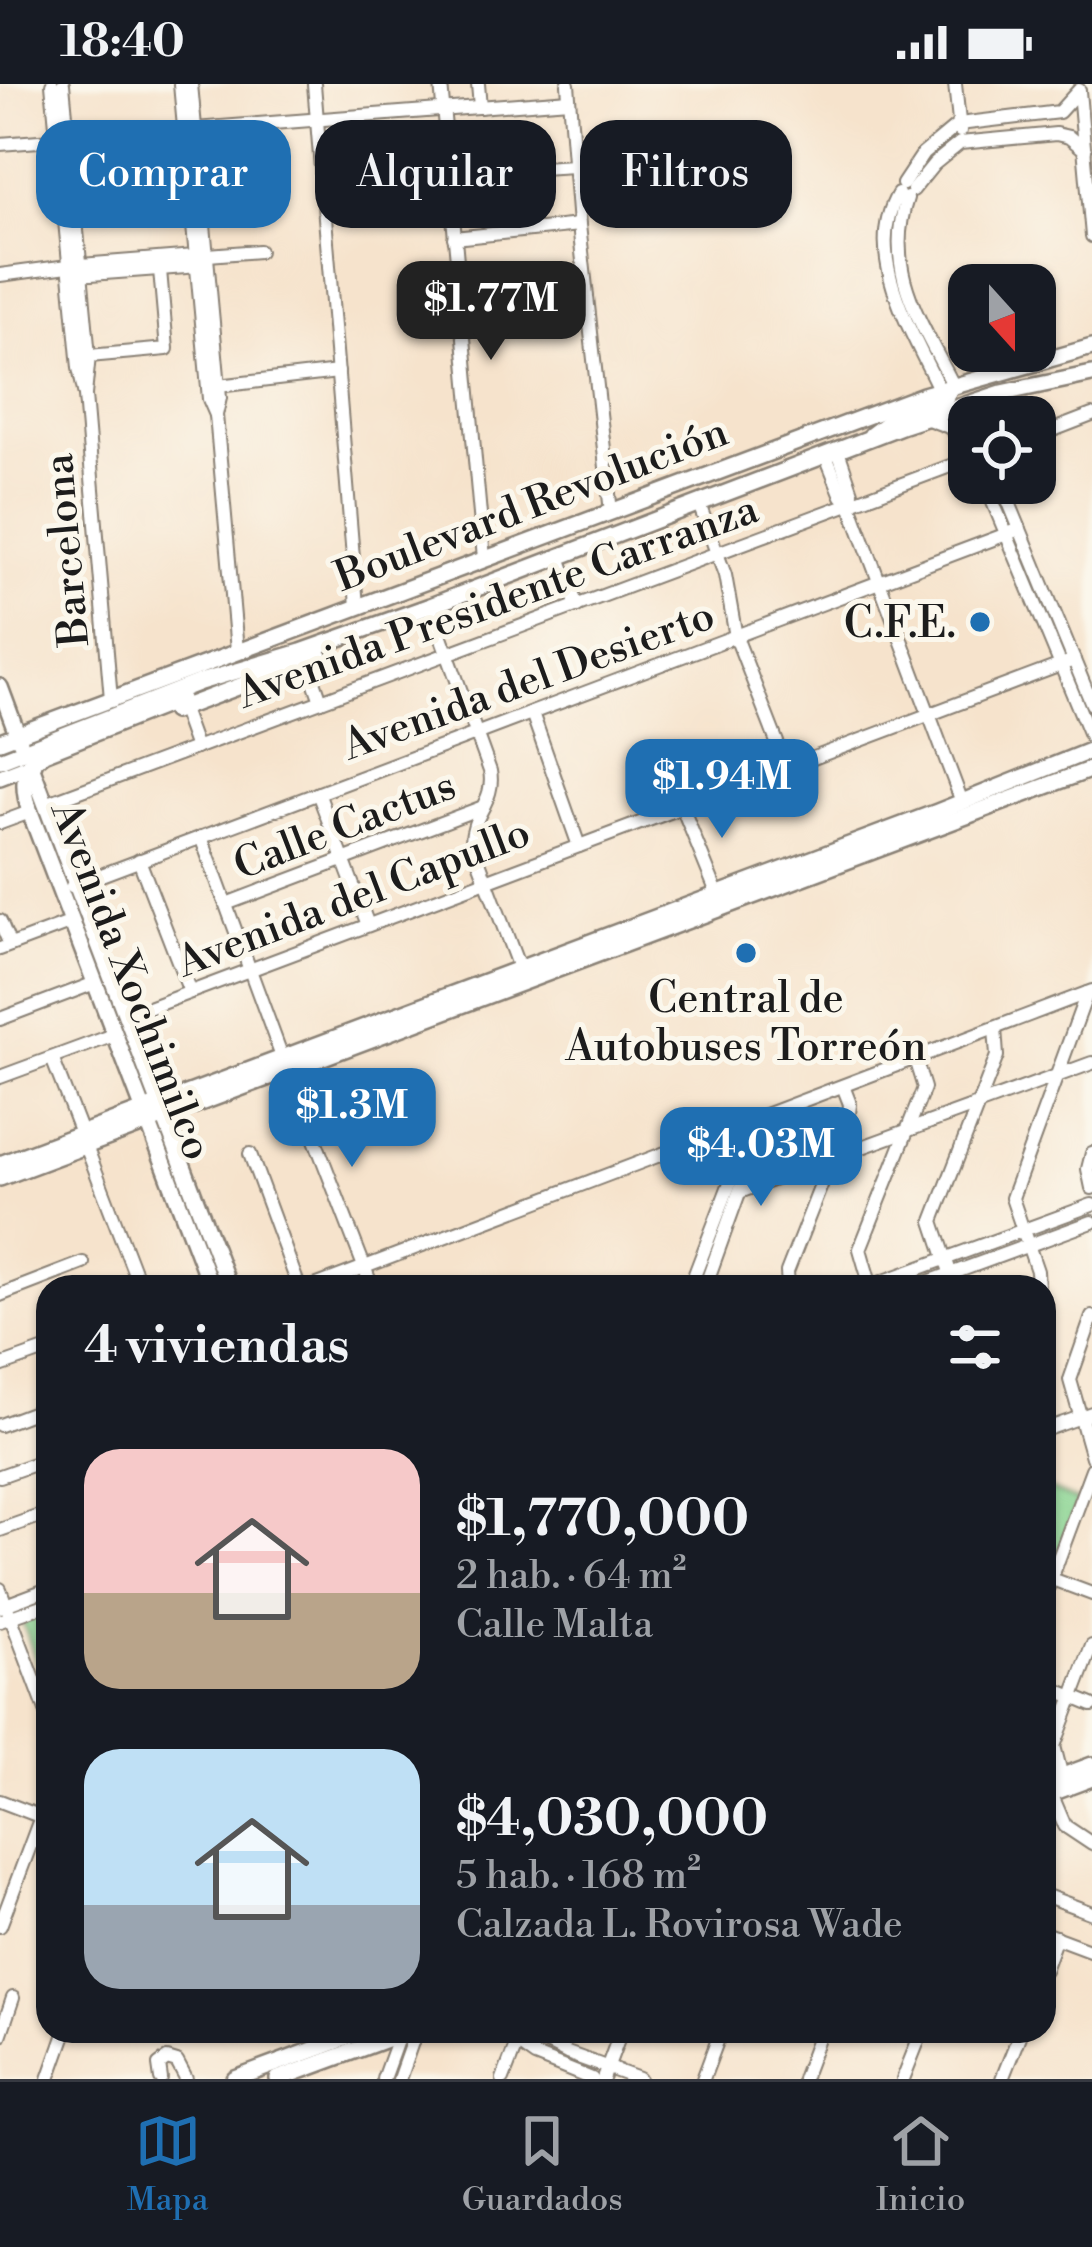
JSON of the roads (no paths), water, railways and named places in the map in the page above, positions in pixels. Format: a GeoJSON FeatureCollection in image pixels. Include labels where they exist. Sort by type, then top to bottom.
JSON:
{"type":"FeatureCollection","features":[{"type":"Feature","properties":{"kind":"main road","name":"Boulevard Revolución"},"geometry":{"type":"LineString","coordinates":[[0,741],[24,749],[58,718],[946,387],[1092,347]]}},
{"type":"Feature","properties":{"kind":"main road"},"geometry":{"type":"LineString","coordinates":[[0,760],[250,666],[430,606],[924,418],[1002,393],[1092,374]]}},
{"type":"Feature","properties":{"kind":"main road"},"geometry":{"type":"LineString","coordinates":[[560,557],[570,546],[603,531],[611,512]]}},
{"type":"Feature","properties":{"kind":"main road"},"geometry":{"type":"LineString","coordinates":[[0,777],[24,749],[180,704],[417,619],[436,595],[484,559]]}},
{"type":"Feature","properties":{"kind":"main road"},"geometry":{"type":"LineString","coordinates":[[180,704],[227,682],[270,647],[308,625]]}},
{"type":"Feature","properties":{"kind":"main road"},"geometry":{"type":"LineString","coordinates":[[4,698],[24,749]]}},
{"type":"Feature","properties":{"kind":"main road"},"geometry":{"type":"LineString","coordinates":[[4,698],[29,717],[58,718]]}},
{"type":"Feature","properties":{"kind":"main road"},"geometry":{"type":"LineString","coordinates":[[0,724],[4,698]]}},
{"type":"Feature","properties":{"kind":"main road","name":"Avenida Xochimilco"},"geometry":{"type":"LineString","coordinates":[[24,749],[127,1016],[207,1275]]}},
{"type":"Feature","properties":{"kind":"main road","name":"Avenida Xochimilco"},"geometry":{"type":"LineString","coordinates":[[24,749],[23,784],[59,890],[115,1035],[225,1275]]}},
{"type":"Feature","properties":{"kind":"main road"},"geometry":{"type":"LineString","coordinates":[[0,1178],[83,1140],[285,1063],[655,933],[723,899],[1092,750]]}},
{"type":"Feature","properties":{"kind":"main road"},"geometry":{"type":"LineString","coordinates":[[444,1005],[519,968],[922,833],[1092,770]]}},
{"type":"Feature","properties":{"kind":"main road"},"geometry":{"type":"LineString","coordinates":[[922,833],[923,824],[937,812]]}},
{"type":"Feature","properties":{"kind":"main road"},"geometry":{"type":"LineString","coordinates":[[0,1164],[83,1140]]}},
{"type":"Feature","properties":{"kind":"main road"},"geometry":{"type":"LineString","coordinates":[[1056,1785],[1092,1765]]}},
{"type":"Feature","properties":{"kind":"main road"},"geometry":{"type":"LineString","coordinates":[[1056,1786],[1092,1778]]}},
{"type":"Feature","properties":{"kind":"main road"},"geometry":{"type":"LineString","coordinates":[[235,2079],[332,2043]]}},
{"type":"Feature","properties":{"kind":"main road"},"geometry":{"type":"LineString","coordinates":[[278,2079],[376,2043]]}},
{"type":"Feature","properties":{"kind":"street","name":"Barcelona"},"geometry":{"type":"LineString","coordinates":[[52,84],[59,120]]}},
{"type":"Feature","properties":{"kind":"street","name":"Barcelona"},"geometry":{"type":"LineString","coordinates":[[63,84],[63,120]]}},
{"type":"Feature","properties":{"kind":"street"},"geometry":{"type":"LineString","coordinates":[[180,84],[187,120]]}},
{"type":"Feature","properties":{"kind":"street"},"geometry":{"type":"LineString","coordinates":[[190,120],[191,84]]}},
{"type":"Feature","properties":{"kind":"street"},"geometry":{"type":"LineString","coordinates":[[314,84],[317,120]]}},
{"type":"Feature","properties":{"kind":"street"},"geometry":{"type":"LineString","coordinates":[[441,84],[484,559]]}},
{"type":"Feature","properties":{"kind":"street"},"geometry":{"type":"LineString","coordinates":[[478,84],[480,107]]}},
{"type":"Feature","properties":{"kind":"street"},"geometry":{"type":"LineString","coordinates":[[568,84],[578,225],[611,512]]}},
{"type":"Feature","properties":{"kind":"street"},"geometry":{"type":"LineString","coordinates":[[955,84],[960,142]]}},
{"type":"Feature","properties":{"kind":"street"},"geometry":{"type":"LineString","coordinates":[[860,442],[886,422],[947,398],[906,306],[897,246],[905,191],[923,154],[959,124],[1059,112],[1079,87]]}},
{"type":"Feature","properties":{"kind":"street"},"geometry":{"type":"LineString","coordinates":[[1079,87],[1092,236]]}},
{"type":"Feature","properties":{"kind":"street"},"geometry":{"type":"LineString","coordinates":[[338,120],[569,100]]}},
{"type":"Feature","properties":{"kind":"street"},"geometry":{"type":"LineString","coordinates":[[905,191],[960,142],[1056,134],[1085,150]]}},
{"type":"Feature","properties":{"kind":"street"},"geometry":{"type":"LineString","coordinates":[[0,144],[36,142]]}},
{"type":"Feature","properties":{"kind":"street"},"geometry":{"type":"LineString","coordinates":[[556,167],[574,166]]}},
{"type":"Feature","properties":{"kind":"street"},"geometry":{"type":"LineString","coordinates":[[454,238],[578,225]]}},
{"type":"Feature","properties":{"kind":"street","name":"Barcelona"},"geometry":{"type":"LineString","coordinates":[[71,228],[111,699]]}},
{"type":"Feature","properties":{"kind":"street","name":"Barcelona"},"geometry":{"type":"LineString","coordinates":[[74,228],[75,270],[89,356],[85,396]]}},
{"type":"Feature","properties":{"kind":"street"},"geometry":{"type":"LineString","coordinates":[[196,228],[209,399],[216,415]]}},
{"type":"Feature","properties":{"kind":"street"},"geometry":{"type":"LineString","coordinates":[[199,228],[218,386],[216,415],[237,652]]}},
{"type":"Feature","properties":{"kind":"street"},"geometry":{"type":"LineString","coordinates":[[326,228],[357,607]]}},
{"type":"Feature","properties":{"kind":"street"},"geometry":{"type":"LineString","coordinates":[[0,275],[159,264],[259,251]]}},
{"type":"Feature","properties":{"kind":"street"},"geometry":{"type":"LineString","coordinates":[[89,356],[167,350],[159,264]]}},
{"type":"Feature","properties":{"kind":"street"},"geometry":{"type":"LineString","coordinates":[[218,386],[338,372]]}},
{"type":"Feature","properties":{"kind":"street"},"geometry":{"type":"LineString","coordinates":[[1056,428],[1092,415]]}},
{"type":"Feature","properties":{"kind":"street"},"geometry":{"type":"LineString","coordinates":[[924,418],[948,427]]}},
{"type":"Feature","properties":{"kind":"street"},"geometry":{"type":"LineString","coordinates":[[832,453],[842,496],[850,504],[962,802]]}},
{"type":"Feature","properties":{"kind":"street","name":"Avenida Presidente Carranza"},"geometry":{"type":"LineString","coordinates":[[48,803],[948,466]]}},
{"type":"Feature","properties":{"kind":"street"},"geometry":{"type":"LineString","coordinates":[[698,504],[730,591],[736,637],[787,768]]}},
{"type":"Feature","properties":{"kind":"street"},"geometry":{"type":"LineString","coordinates":[[997,504],[1067,663],[1092,740]]}},
{"type":"Feature","properties":{"kind":"street"},"geometry":{"type":"LineString","coordinates":[[1006,504],[1013,532]]}},
{"type":"Feature","properties":{"kind":"street","name":"Avenida del Desierto"},"geometry":{"type":"LineString","coordinates":[[59,890],[1013,532]]}},
{"type":"Feature","properties":{"kind":"street"},"geometry":{"type":"LineString","coordinates":[[560,557],[577,606]]}},
{"type":"Feature","properties":{"kind":"street"},"geometry":{"type":"LineString","coordinates":[[430,606],[493,786],[471,834],[519,968]]}},
{"type":"Feature","properties":{"kind":"street"},"geometry":{"type":"LineString","coordinates":[[307,661],[321,701]]}},
{"type":"Feature","properties":{"kind":"street"},"geometry":{"type":"LineString","coordinates":[[1067,663],[1092,704]]}},
{"type":"Feature","properties":{"kind":"street","name":"Avenida del Capullo"},"geometry":{"type":"LineString","coordinates":[[127,1016],[1067,663]]}},
{"type":"Feature","properties":{"kind":"street"},"geometry":{"type":"LineString","coordinates":[[180,704],[196,748]]}},
{"type":"Feature","properties":{"kind":"street"},"geometry":{"type":"LineString","coordinates":[[532,713],[579,846]]}},
{"type":"Feature","properties":{"kind":"street"},"geometry":{"type":"LineString","coordinates":[[318,793],[368,926]]}},
{"type":"Feature","properties":{"kind":"street","name":"Calle Cactus"},"geometry":{"type":"LineString","coordinates":[[226,904],[487,806]]}},
{"type":"Feature","properties":{"kind":"street"},"geometry":{"type":"LineString","coordinates":[[682,808],[723,899]]}},
{"type":"Feature","properties":{"kind":"street"},"geometry":{"type":"LineString","coordinates":[[0,823],[30,812]]}},
{"type":"Feature","properties":{"kind":"street"},"geometry":{"type":"LineString","coordinates":[[201,837],[367,1275]]}},
{"type":"Feature","properties":{"kind":"street"},"geometry":{"type":"LineString","coordinates":[[139,860],[190,992]]}},
{"type":"Feature","properties":{"kind":"street"},"geometry":{"type":"LineString","coordinates":[[0,921],[5,947],[72,922]]}},
{"type":"Feature","properties":{"kind":"street"},"geometry":{"type":"LineString","coordinates":[[0,1019],[95,983]]}},
{"type":"Feature","properties":{"kind":"street"},"geometry":{"type":"LineString","coordinates":[[343,1275],[1090,992]]}},
{"type":"Feature","properties":{"kind":"street"},"geometry":{"type":"LineString","coordinates":[[1037,1275],[1013,1207],[1014,1188],[1090,992]]}},
{"type":"Feature","properties":{"kind":"street"},"geometry":{"type":"LineString","coordinates":[[950,1275],[934,1229],[935,1212],[997,1056],[994,1028]]}},
{"type":"Feature","properties":{"kind":"street"},"geometry":{"type":"LineString","coordinates":[[0,1077],[115,1035]]}},
{"type":"Feature","properties":{"kind":"street"},"geometry":{"type":"LineString","coordinates":[[52,1058],[135,1275]]}},
{"type":"Feature","properties":{"kind":"street"},"geometry":{"type":"LineString","coordinates":[[867,1275],[860,1249],[924,1088],[916,1059]]}},
{"type":"Feature","properties":{"kind":"street"},"geometry":{"type":"LineString","coordinates":[[742,1191],[1092,1063]]}},
{"type":"Feature","properties":{"kind":"street"},"geometry":{"type":"LineString","coordinates":[[787,1275],[850,1109],[843,1086]]}},
{"type":"Feature","properties":{"kind":"street"},"geometry":{"type":"LineString","coordinates":[[710,1275],[742,1191],[761,1117]]}},
{"type":"Feature","properties":{"kind":"street"},"geometry":{"type":"LineString","coordinates":[[695,1275],[761,1117]]}},
{"type":"Feature","properties":{"kind":"street"},"geometry":{"type":"LineString","coordinates":[[1092,1153],[1088,1169],[1092,1188]]}},
{"type":"Feature","properties":{"kind":"street"},"geometry":{"type":"LineString","coordinates":[[250,1154],[295,1275]]}},
{"type":"Feature","properties":{"kind":"street"},"geometry":{"type":"LineString","coordinates":[[903,1275],[1092,1205]]}},
{"type":"Feature","properties":{"kind":"street"},"geometry":{"type":"LineString","coordinates":[[965,1275],[1092,1222]]}},
{"type":"Feature","properties":{"kind":"street"},"geometry":{"type":"LineString","coordinates":[[54,1275],[83,1264]]}},
{"type":"Feature","properties":{"kind":"street"},"geometry":{"type":"LineString","coordinates":[[0,1295],[36,1282]]}},
{"type":"Feature","properties":{"kind":"street"},"geometry":{"type":"LineString","coordinates":[[1092,1316],[1070,1371],[1071,1386],[1087,1415],[1092,1457]]}},
{"type":"Feature","properties":{"kind":"street"},"geometry":{"type":"LineString","coordinates":[[0,1366],[36,1352]]}},
{"type":"Feature","properties":{"kind":"street"},"geometry":{"type":"LineString","coordinates":[[0,1425],[36,1412]]}},
{"type":"Feature","properties":{"kind":"street"},"geometry":{"type":"LineString","coordinates":[[1056,1426],[1087,1415]]}},
{"type":"Feature","properties":{"kind":"street"},"geometry":{"type":"LineString","coordinates":[[0,1476],[36,1463]]}},
{"type":"Feature","properties":{"kind":"street"},"geometry":{"type":"LineString","coordinates":[[1056,1557],[1092,1469]]}},
{"type":"Feature","properties":{"kind":"street"},"geometry":{"type":"LineString","coordinates":[[0,1530],[36,1517]]}},
{"type":"Feature","properties":{"kind":"street"},"geometry":{"type":"LineString","coordinates":[[1056,1580],[1092,1594]]}},
{"type":"Feature","properties":{"kind":"street"},"geometry":{"type":"LineString","coordinates":[[0,1589],[4,1612],[36,1685]]}},
{"type":"Feature","properties":{"kind":"street"},"geometry":{"type":"LineString","coordinates":[[4,1612],[36,1595]]}},
{"type":"Feature","properties":{"kind":"street"},"geometry":{"type":"LineString","coordinates":[[4,1612],[36,1606]]}},
{"type":"Feature","properties":{"kind":"street"},"geometry":{"type":"LineString","coordinates":[[1056,1740],[1092,1646]]}},
{"type":"Feature","properties":{"kind":"street"},"geometry":{"type":"LineString","coordinates":[[1056,1690],[1092,1705]]}},
{"type":"Feature","properties":{"kind":"street"},"geometry":{"type":"LineString","coordinates":[[1056,1797],[1065,1826],[1092,1844]]}},
{"type":"Feature","properties":{"kind":"street"},"geometry":{"type":"LineString","coordinates":[[0,1801],[36,1815]]}},
{"type":"Feature","properties":{"kind":"street"},"geometry":{"type":"LineString","coordinates":[[0,1926],[36,1838]]}},
{"type":"Feature","properties":{"kind":"street"},"geometry":{"type":"LineString","coordinates":[[1056,1900],[1092,1913]]}},
{"type":"Feature","properties":{"kind":"street"},"geometry":{"type":"LineString","coordinates":[[1056,1937],[1092,1951]]}},
{"type":"Feature","properties":{"kind":"street"},"geometry":{"type":"LineString","coordinates":[[0,2036],[13,1999]]}},
{"type":"Feature","properties":{"kind":"street"},"geometry":{"type":"LineString","coordinates":[[49,2079],[62,2043]]}},
{"type":"Feature","properties":{"kind":"street"},"geometry":{"type":"LineString","coordinates":[[383,2079],[401,2043]]}},
{"type":"Feature","properties":{"kind":"street"},"geometry":{"type":"LineString","coordinates":[[399,2079],[404,2043]]}},
{"type":"Feature","properties":{"kind":"street"},"geometry":{"type":"LineString","coordinates":[[514,2043],[592,2079]]}},
{"type":"Feature","properties":{"kind":"street"},"geometry":{"type":"LineString","coordinates":[[547,2043],[605,2073],[639,2079]]}},
{"type":"Feature","properties":{"kind":"street"},"geometry":{"type":"LineString","coordinates":[[605,2073],[616,2043]]}},
{"type":"Feature","properties":{"kind":"street"},"geometry":{"type":"LineString","coordinates":[[703,2079],[716,2043]]}},
{"type":"Feature","properties":{"kind":"street"},"geometry":{"type":"LineString","coordinates":[[803,2079],[816,2043]]}},
{"type":"Feature","properties":{"kind":"street"},"geometry":{"type":"LineString","coordinates":[[903,2079],[917,2043]]}},
{"type":"Feature","properties":{"kind":"street"},"geometry":{"type":"LineString","coordinates":[[1002,2079],[1016,2043]]}},
{"type":"Feature","properties":{"kind":"street"},"geometry":{"type":"LineString","coordinates":[[503,2079],[516,2045]]}},
{"type":"Feature","properties":{"kind":"street"},"geometry":{"type":"LineString","coordinates":[[161,2079],[159,2065],[167,2059],[177,2062],[186,2079]]}},
{"type":"Feature","properties":{"kind":"place","name":"C.F.E."},"geometry":{"type":"Point","coordinates":[980,622]}},
{"type":"Feature","properties":{"kind":"place","name":"Central de Autobuses Torreón"},"geometry":{"type":"Point","coordinates":[746,953]}}]}
